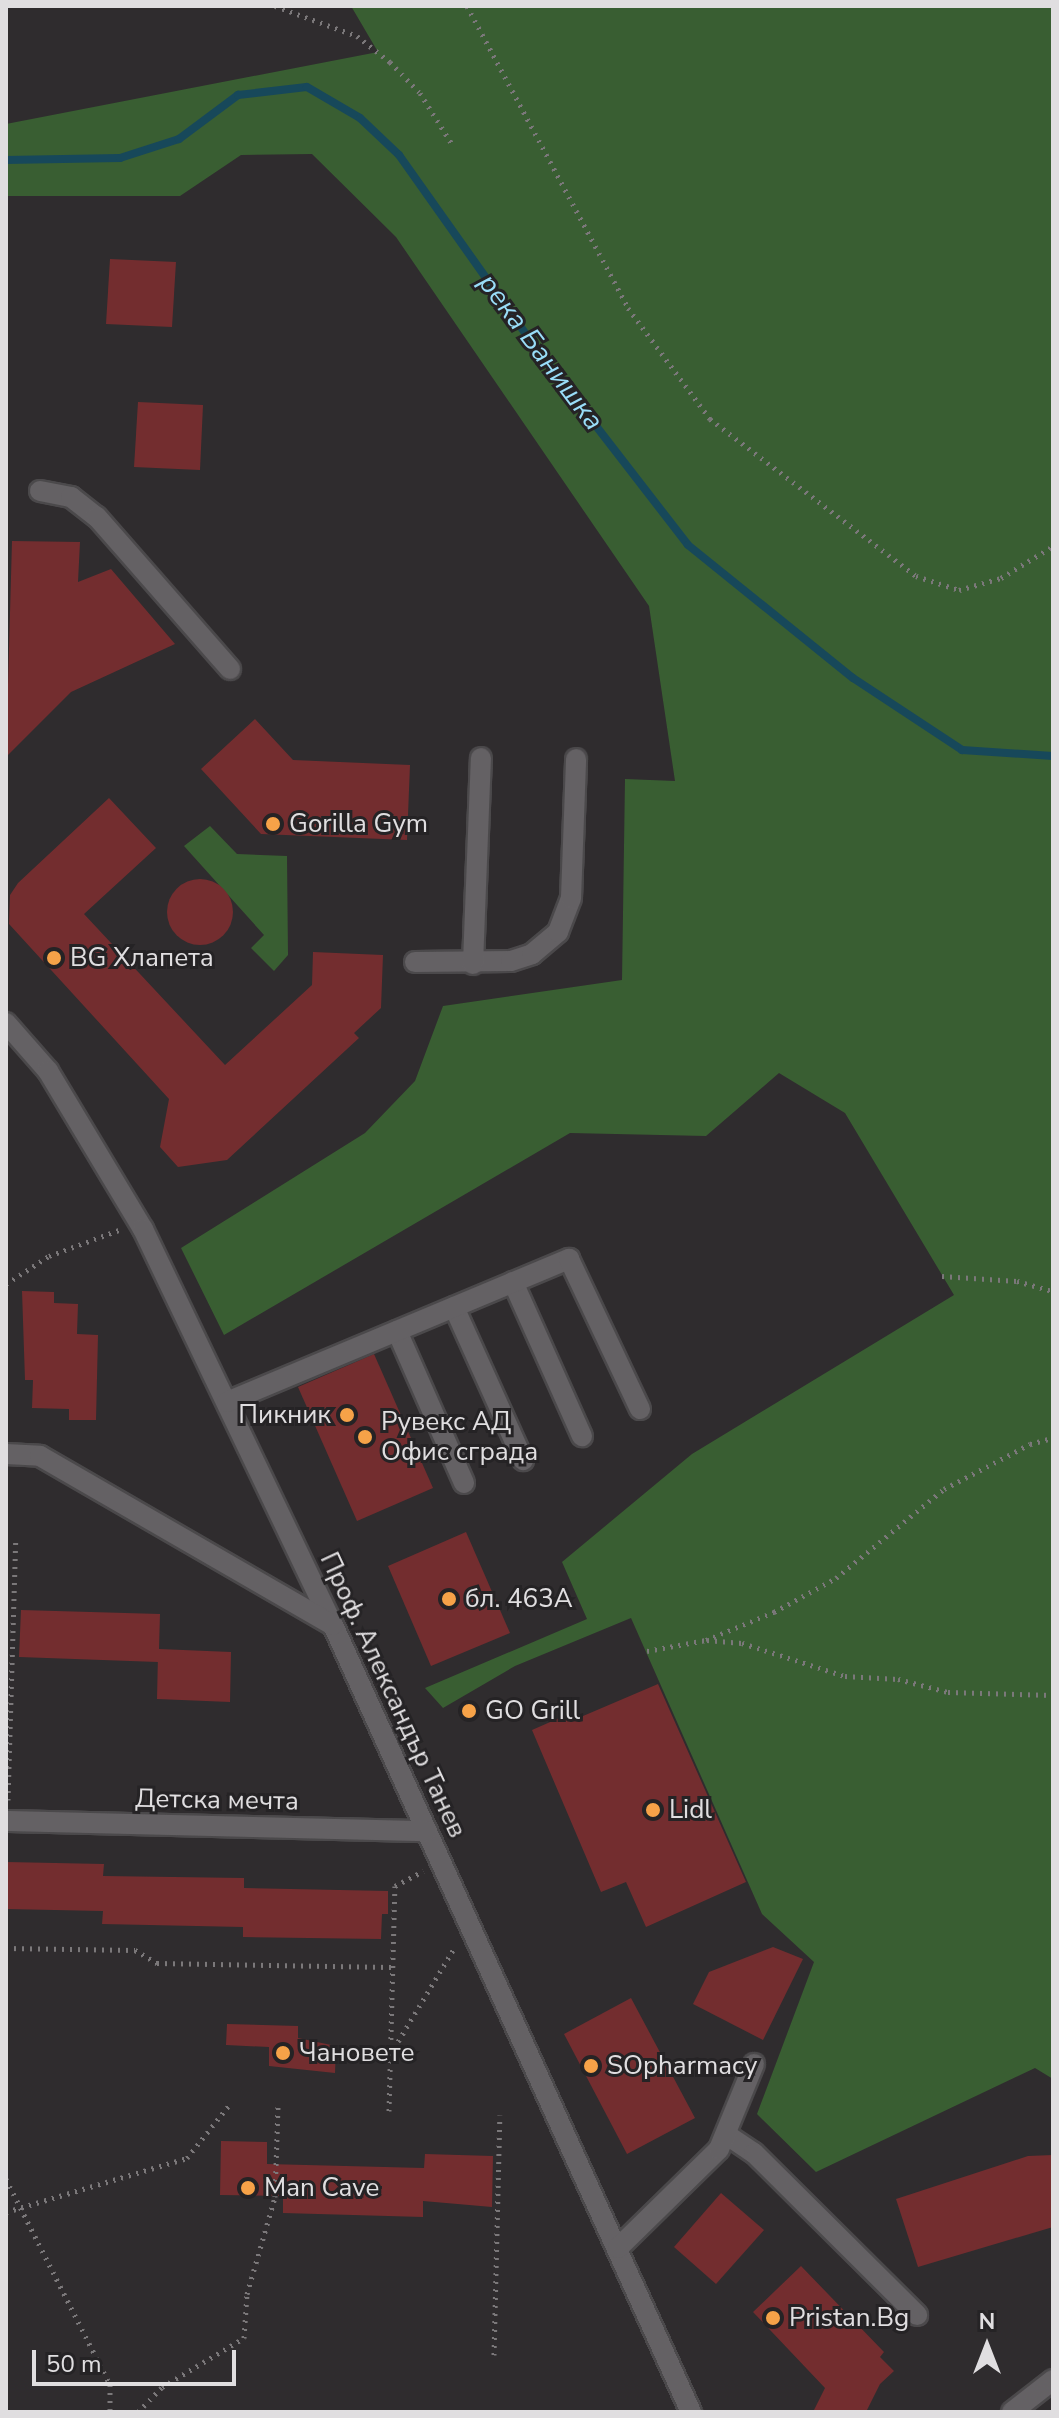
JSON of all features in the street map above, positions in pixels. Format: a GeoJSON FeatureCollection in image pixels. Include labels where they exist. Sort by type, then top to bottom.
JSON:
{"type":"FeatureCollection","features":[{"type":"Feature","properties":{"kind":"street"},"geometry":{"type":"LineString","coordinates":[[40,491],[71,497],[97,517],[230,669]]}},
{"type":"Feature","properties":{"kind":"street"},"geometry":{"type":"LineString","coordinates":[[473,964],[481,758]]}},
{"type":"Feature","properties":{"kind":"street"},"geometry":{"type":"LineString","coordinates":[[415,962],[473,964],[511,961],[532,954],[558,932],[571,898],[576,759]]}},
{"type":"Feature","properties":{"kind":"street","name":"Проф. Александър Танев"},"geometry":{"type":"LineString","coordinates":[[6,1023],[48,1071],[141,1224],[333,1625],[691,2412]]}},
{"type":"Feature","properties":{"kind":"street"},"geometry":{"type":"LineString","coordinates":[[227,1402],[569,1259],[640,1409]]}},
{"type":"Feature","properties":{"kind":"street"},"geometry":{"type":"LineString","coordinates":[[513,1282],[582,1436]]}},
{"type":"Feature","properties":{"kind":"street"},"geometry":{"type":"LineString","coordinates":[[454,1307],[523,1460]]}},
{"type":"Feature","properties":{"kind":"street"},"geometry":{"type":"LineString","coordinates":[[397,1331],[464,1483]]}},
{"type":"Feature","properties":{"kind":"street"},"geometry":{"type":"LineString","coordinates":[[6,1454],[40,1456],[333,1625]]}},
{"type":"Feature","properties":{"kind":"street","name":"Детска мечта"},"geometry":{"type":"LineString","coordinates":[[6,1821],[427,1831]]}},
{"type":"Feature","properties":{"kind":"street"},"geometry":{"type":"LineString","coordinates":[[618,2248],[672,2199],[727,2135],[754,2064]]}},
{"type":"Feature","properties":{"kind":"street"},"geometry":{"type":"LineString","coordinates":[[727,2135],[754,2153],[917,2315]]}},
{"type":"Feature","properties":{"kind":"street"},"geometry":{"type":"LineString","coordinates":[[1012,2412],[1053,2380]]}},
{"type":"Feature","properties":{"kind":"path"},"geometry":{"type":"LineString","coordinates":[[275,6],[368,45],[420,93],[452,144]]}},
{"type":"Feature","properties":{"kind":"path"},"geometry":{"type":"LineString","coordinates":[[467,6],[628,308],[710,419],[916,576],[959,590],[1001,578],[1053,546]]}},
{"type":"Feature","properties":{"kind":"path"},"geometry":{"type":"LineString","coordinates":[[6,1284],[18,1272],[62,1250],[141,1224]]}},
{"type":"Feature","properties":{"kind":"path"},"geometry":{"type":"LineString","coordinates":[[942,1276],[1017,1281],[1053,1291]]}},
{"type":"Feature","properties":{"kind":"path"},"geometry":{"type":"LineString","coordinates":[[647,1651],[706,1640],[836,1578],[944,1489],[1030,1444],[1053,1438]]}},
{"type":"Feature","properties":{"kind":"path"},"geometry":{"type":"LineString","coordinates":[[6,1821],[16,1537]]}},
{"type":"Feature","properties":{"kind":"path"},"geometry":{"type":"LineString","coordinates":[[706,1640],[742,1643],[845,1676],[898,1679],[948,1692],[1053,1695]]}},
{"type":"Feature","properties":{"kind":"path"},"geometry":{"type":"LineString","coordinates":[[389,2111],[395,1886],[442,1861]]}},
{"type":"Feature","properties":{"kind":"path"},"geometry":{"type":"LineString","coordinates":[[390,2056],[470,1922]]}},
{"type":"Feature","properties":{"kind":"path"},"geometry":{"type":"LineString","coordinates":[[6,1948],[135,1950],[157,1963],[391,1967]]}},
{"type":"Feature","properties":{"kind":"path"},"geometry":{"type":"LineString","coordinates":[[6,2212],[187,2158],[230,2104]]}},
{"type":"Feature","properties":{"kind":"path"},"geometry":{"type":"LineString","coordinates":[[138,2412],[162,2387],[244,2338],[247,2294],[275,2197],[278,2106]]}},
{"type":"Feature","properties":{"kind":"path"},"geometry":{"type":"LineString","coordinates":[[494,2355],[500,2115]]}},
{"type":"Feature","properties":{"kind":"path"},"geometry":{"type":"LineString","coordinates":[[6,2179],[23,2207],[110,2385],[110,2412]]}},
{"type":"Feature","properties":{"kind":"green space"},"geometry":{"type":"Polygon","coordinates":[[[351,6],[1053,6],[1053,2079],[1035,2068],[816,2172],[757,2114],[814,1962],[762,1914],[631,1618],[515,1666],[443,1708],[425,1688],[587,1619],[562,1562],[692,1454],[954,1295],[845,1113],[779,1073],[706,1136],[570,1133],[224,1335],[181,1248],[365,1133],[415,1081],[443,1006],[622,980],[625,779],[675,781],[649,606],[396,237],[312,154],[241,155],[180,196],[6,196],[6,124],[378,52],[351,6]]]}},
{"type":"Feature","properties":{"kind":"green space"},"geometry":{"type":"Polygon","coordinates":[[[210,826],[237,854],[287,856],[288,955],[274,971],[251,948],[264,935],[184,846],[210,826]]]}},
{"type":"Feature","properties":{"kind":"building"},"geometry":{"type":"Polygon","coordinates":[[[110,259],[176,262],[172,327],[106,324],[110,259]]]}},
{"type":"Feature","properties":{"kind":"building"},"geometry":{"type":"Polygon","coordinates":[[[138,402],[203,405],[200,470],[134,467],[138,402]]]}},
{"type":"Feature","properties":{"kind":"building"},"geometry":{"type":"Polygon","coordinates":[[[12,541],[80,542],[78,582],[111,569],[175,644],[71,692],[6,757],[12,541]]]}},
{"type":"Feature","properties":{"kind":"building"},"geometry":{"type":"Polygon","coordinates":[[[255,719],[293,760],[410,765],[407,840],[261,834],[201,769],[255,719]]]}},
{"type":"Feature","properties":{"kind":"building"},"geometry":{"type":"Polygon","coordinates":[[[109,798],[156,848],[84,914],[225,1065],[312,985],[313,952],[383,955],[381,1008],[354,1033],[359,1038],[227,1160],[178,1167],[160,1147],[169,1099],[9,924],[10,895],[18,883],[109,798]]]}},
{"type":"Feature","properties":{"kind":"building"},"geometry":{"type":"Polygon","coordinates":[[[200,879],[213,882],[223,889],[230,899],[233,912],[230,925],[223,935],[213,942],[200,945],[187,942],[177,935],[170,925],[167,912],[170,899],[177,889],[187,882],[200,879]]]}},
{"type":"Feature","properties":{"kind":"building"},"geometry":{"type":"Polygon","coordinates":[[[22,1291],[54,1292],[54,1303],[78,1304],[77,1334],[98,1335],[96,1420],[69,1420],[69,1409],[32,1408],[33,1380],[25,1380],[22,1291]]]}},
{"type":"Feature","properties":{"kind":"building","name":"Рувекс АД Офис сграда"},"geometry":{"type":"Polygon","coordinates":[[[374,1354],[433,1488],[357,1521],[298,1387],[374,1354]]]}},
{"type":"Feature","properties":{"kind":"building","name":"бл. 463А"},"geometry":{"type":"Polygon","coordinates":[[[466,1532],[510,1633],[431,1666],[388,1566],[466,1532]]]}},
{"type":"Feature","properties":{"kind":"building"},"geometry":{"type":"Polygon","coordinates":[[[21,1610],[160,1614],[159,1649],[231,1652],[230,1702],[157,1699],[158,1662],[19,1657],[21,1610]]]}},
{"type":"Feature","properties":{"kind":"building","name":"Lidl"},"geometry":{"type":"Polygon","coordinates":[[[658,1684],[746,1882],[646,1927],[626,1882],[601,1892],[532,1730],[573,1712],[576,1719],[658,1684]]]}},
{"type":"Feature","properties":{"kind":"building"},"geometry":{"type":"Polygon","coordinates":[[[6,1862],[104,1864],[103,1876],[244,1878],[244,1888],[388,1891],[388,1914],[382,1914],[381,1939],[243,1937],[243,1927],[102,1924],[103,1911],[6,1909],[6,1862]]]}},
{"type":"Feature","properties":{"kind":"building"},"geometry":{"type":"Polygon","coordinates":[[[773,1947],[803,1959],[763,2040],[693,2004],[709,1972],[773,1947]]]}},
{"type":"Feature","properties":{"kind":"building"},"geometry":{"type":"Polygon","coordinates":[[[631,1998],[695,2118],[627,2154],[564,2034],[631,1998]]]}},
{"type":"Feature","properties":{"kind":"building"},"geometry":{"type":"Polygon","coordinates":[[[227,2024],[298,2026],[298,2038],[336,2046],[335,2073],[269,2066],[269,2047],[226,2045],[227,2024]]]}},
{"type":"Feature","properties":{"kind":"building"},"geometry":{"type":"Polygon","coordinates":[[[221,2141],[267,2142],[267,2164],[424,2168],[425,2154],[493,2156],[492,2207],[423,2201],[423,2217],[283,2213],[283,2196],[220,2195],[221,2141]]]}},
{"type":"Feature","properties":{"kind":"building"},"geometry":{"type":"Polygon","coordinates":[[[1053,2155],[1053,2227],[918,2267],[896,2199],[1028,2156],[1053,2155]]]}},
{"type":"Feature","properties":{"kind":"building"},"geometry":{"type":"Polygon","coordinates":[[[721,2193],[764,2230],[716,2284],[674,2247],[721,2193]]]}},
{"type":"Feature","properties":{"kind":"building"},"geometry":{"type":"Polygon","coordinates":[[[801,2266],[884,2352],[880,2357],[894,2371],[880,2384],[866,2412],[813,2412],[825,2388],[753,2312],[801,2266]]]}},
{"type":"Feature","properties":{"kind":"waterway","name":"река Банишка"},"geometry":{"type":"LineString","coordinates":[[6,160],[120,158],[179,139],[238,95],[307,87],[360,118],[399,155],[535,347],[688,545],[853,678],[962,750],[1053,756]]}},
{"type":"Feature","properties":{"kind":"place","name":"Gorilla Gym"},"geometry":{"type":"Point","coordinates":[273,824]}},
{"type":"Feature","properties":{"kind":"place","name":"BG Хлапета"},"geometry":{"type":"Point","coordinates":[54,958]}},
{"type":"Feature","properties":{"kind":"place","name":"Пикник"},"geometry":{"type":"Point","coordinates":[347,1415]}},
{"type":"Feature","properties":{"kind":"place","name":"Рувекс АД Офис сграда"},"geometry":{"type":"Point","coordinates":[365,1437]}},
{"type":"Feature","properties":{"kind":"place","name":"бл. 463А"},"geometry":{"type":"Point","coordinates":[449,1599]}},
{"type":"Feature","properties":{"kind":"place","name":"GO Grill"},"geometry":{"type":"Point","coordinates":[469,1711]}},
{"type":"Feature","properties":{"kind":"place","name":"Lidl"},"geometry":{"type":"Point","coordinates":[653,1810]}},
{"type":"Feature","properties":{"kind":"place","name":"Чановете"},"geometry":{"type":"Point","coordinates":[283,2053]}},
{"type":"Feature","properties":{"kind":"place","name":"SOpharmacy"},"geometry":{"type":"Point","coordinates":[591,2066]}},
{"type":"Feature","properties":{"kind":"place","name":"Man Cave"},"geometry":{"type":"Point","coordinates":[248,2188]}},
{"type":"Feature","properties":{"kind":"place","name":"Pristan.Bg"},"geometry":{"type":"Point","coordinates":[773,2318]}}]}
